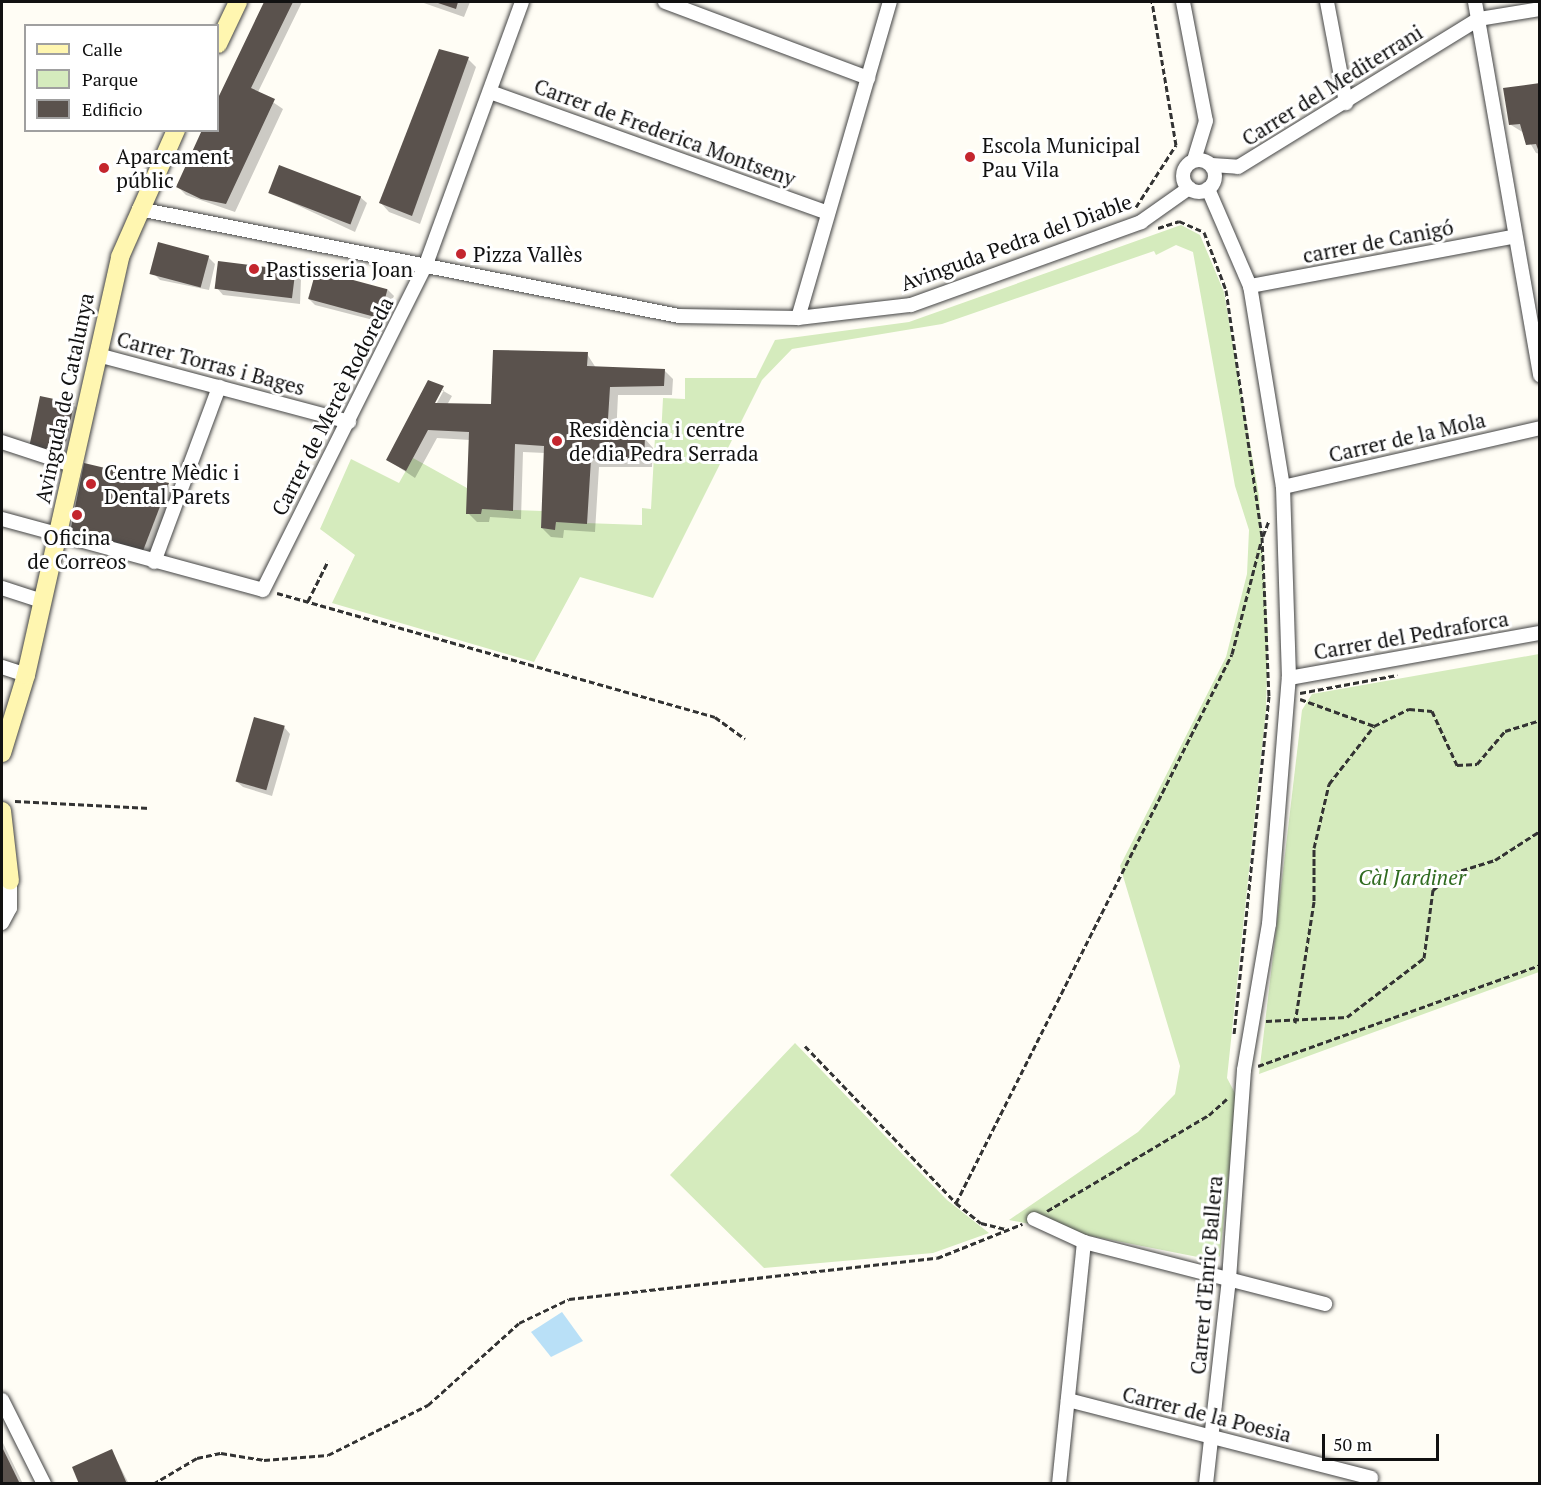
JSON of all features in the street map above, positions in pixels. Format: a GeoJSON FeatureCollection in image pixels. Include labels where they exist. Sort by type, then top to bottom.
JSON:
{"type":"FeatureCollection","features":[{"type":"Feature","properties":{"kind":"street"},"geometry":{"type":"LineString","coordinates":[[219,42],[238,2]]}},
{"type":"Feature","properties":{"kind":"street","name":"Carrer de Mercè Rodoreda"},"geometry":{"type":"LineString","coordinates":[[263,590],[425,267],[522,2]]}},
{"type":"Feature","properties":{"kind":"street"},"geometry":{"type":"LineString","coordinates":[[665,2],[868,78]]}},
{"type":"Feature","properties":{"kind":"street"},"geometry":{"type":"LineString","coordinates":[[798,318],[826,212],[890,2]]}},
{"type":"Feature","properties":{"kind":"street"},"geometry":{"type":"LineString","coordinates":[[1183,2],[1206,121],[1194,160],[1183,173],[1189,188],[1208,189],[1216,176],[1212,165],[1194,160]]}},
{"type":"Feature","properties":{"kind":"street"},"geometry":{"type":"LineString","coordinates":[[1327,2],[1346,103]]}},
{"type":"Feature","properties":{"kind":"street"},"geometry":{"type":"LineString","coordinates":[[1475,2],[1513,237],[1539,375]]}},
{"type":"Feature","properties":{"kind":"street","name":"Carrer del Mediterrani"},"geometry":{"type":"LineString","coordinates":[[1212,165],[1238,167],[1346,103],[1479,19],[1539,9]]}},
{"type":"Feature","properties":{"kind":"street","name":"Carrer de Frederica Montseny"},"geometry":{"type":"LineString","coordinates":[[490,92],[826,212]]}},
{"type":"Feature","properties":{"kind":"street","name":"Avinguda de Catalunya"},"geometry":{"type":"LineString","coordinates":[[2,753],[27,675],[120,256],[175,132]]}},
{"type":"Feature","properties":{"kind":"street","name":"Avinguda Pedra del Diable"},"geometry":{"type":"LineString","coordinates":[[139,209],[679,316],[798,318],[911,305],[1141,222],[1189,188]]}},
{"type":"Feature","properties":{"kind":"street","name":"Carrer d'Enric Ballera"},"geometry":{"type":"LineString","coordinates":[[1206,1484],[1229,1279],[1244,1070],[1269,924],[1289,678],[1283,487],[1250,286],[1208,189]]}},
{"type":"Feature","properties":{"kind":"street","name":"carrer de Canigó"},"geometry":{"type":"LineString","coordinates":[[1250,286],[1513,237]]}},
{"type":"Feature","properties":{"kind":"street","name":"Carrer Torras i Bages"},"geometry":{"type":"LineString","coordinates":[[98,355],[349,422]]}},
{"type":"Feature","properties":{"kind":"street"},"geometry":{"type":"LineString","coordinates":[[154,562],[219,387]]}},
{"type":"Feature","properties":{"kind":"street","name":"Carrer de la Mola"},"geometry":{"type":"LineString","coordinates":[[1283,487],[1539,428]]}},
{"type":"Feature","properties":{"kind":"street"},"geometry":{"type":"LineString","coordinates":[[2,442],[72,465]]}},
{"type":"Feature","properties":{"kind":"street"},"geometry":{"type":"LineString","coordinates":[[2,519],[57,537],[263,590]]}},
{"type":"Feature","properties":{"kind":"street"},"geometry":{"type":"LineString","coordinates":[[2,588],[42,602]]}},
{"type":"Feature","properties":{"kind":"street","name":"Carrer del Pedraforca"},"geometry":{"type":"LineString","coordinates":[[1289,678],[1539,633]]}},
{"type":"Feature","properties":{"kind":"street"},"geometry":{"type":"LineString","coordinates":[[2,667],[27,675]]}},
{"type":"Feature","properties":{"kind":"street"},"geometry":{"type":"LineString","coordinates":[[2,811],[2,840],[10,908],[2,923]]}},
{"type":"Feature","properties":{"kind":"street"},"geometry":{"type":"LineString","coordinates":[[1034,1219],[1084,1242],[1325,1304]]}},
{"type":"Feature","properties":{"kind":"street"},"geometry":{"type":"LineString","coordinates":[[1059,1484],[1084,1242]]}},
{"type":"Feature","properties":{"kind":"street"},"geometry":{"type":"LineString","coordinates":[[2,1400],[44,1484]]}},
{"type":"Feature","properties":{"kind":"street","name":"Carrer de la Poesia"},"geometry":{"type":"LineString","coordinates":[[1068,1400],[1371,1478]]}},
{"type":"Feature","properties":{"kind":"path"},"geometry":{"type":"LineString","coordinates":[[1152,2],[1176,145],[1136,207],[1144,233],[1179,221],[1204,232],[1226,290],[1262,537],[1269,696],[1233,1046]]}},
{"type":"Feature","properties":{"kind":"path"},"geometry":{"type":"LineString","coordinates":[[956,1203],[1232,654],[1262,537],[1270,517]]}},
{"type":"Feature","properties":{"kind":"path"},"geometry":{"type":"LineString","coordinates":[[308,601],[328,561]]}},
{"type":"Feature","properties":{"kind":"path"},"geometry":{"type":"LineString","coordinates":[[263,590],[715,717],[745,739]]}},
{"type":"Feature","properties":{"kind":"path"},"geometry":{"type":"LineString","coordinates":[[1288,695],[1402,674]]}},
{"type":"Feature","properties":{"kind":"path"},"geometry":{"type":"LineString","coordinates":[[1288,695],[1374,726]]}},
{"type":"Feature","properties":{"kind":"path"},"geometry":{"type":"LineString","coordinates":[[1295,1023],[1314,902],[1314,848],[1329,784],[1374,726],[1408,709],[1432,711],[1457,765],[1477,764],[1504,731],[1539,720]]}},
{"type":"Feature","properties":{"kind":"path"},"geometry":{"type":"LineString","coordinates":[[2,800],[150,808]]}},
{"type":"Feature","properties":{"kind":"path"},"geometry":{"type":"LineString","coordinates":[[1253,1021],[1295,1023],[1347,1017],[1425,958],[1433,890],[1453,873],[1495,860],[1539,831]]}},
{"type":"Feature","properties":{"kind":"path"},"geometry":{"type":"LineString","coordinates":[[1244,1070],[1539,965]]}},
{"type":"Feature","properties":{"kind":"path"},"geometry":{"type":"LineString","coordinates":[[805,1046],[956,1203],[981,1222],[1007,1230]]}},
{"type":"Feature","properties":{"kind":"path"},"geometry":{"type":"LineString","coordinates":[[153,1484],[197,1458],[221,1453],[264,1460],[328,1455],[428,1405],[519,1323],[568,1299],[937,1258],[1034,1219],[1209,1115],[1230,1096],[1230,1087]]}},
{"type":"Feature","properties":{"kind":"green space"},"geometry":{"type":"Polygon","coordinates":[[[1181,225],[1200,235],[1224,292],[1259,496],[1268,634],[1266,710],[1227,1078],[1237,1097],[1220,1256],[1213,1260],[1009,1220],[1138,1132],[1175,1094],[1180,1066],[1120,866],[1226,657],[1247,574],[1249,530],[1235,486],[1193,252],[1176,245],[1156,255],[1154,251],[942,324],[792,349],[762,380],[653,598],[580,577],[534,662],[332,603],[355,555],[320,529],[351,459],[399,483],[413,458],[467,488],[467,514],[480,514],[482,509],[542,511],[541,528],[555,529],[556,522],[642,525],[642,508],[651,509],[655,437],[661,437],[663,398],[685,399],[685,378],[756,378],[775,340],[909,322],[1181,225]]]}},
{"type":"Feature","properties":{"kind":"green space","name":"Càl Jardiner"},"geometry":{"type":"Polygon","coordinates":[[[1539,654],[1539,972],[1259,1074],[1302,710],[1312,694],[1539,654]]]}},
{"type":"Feature","properties":{"kind":"green space"},"geometry":{"type":"Polygon","coordinates":[[[795,1043],[947,1200],[989,1233],[933,1253],[764,1268],[670,1175],[795,1043]]]}},
{"type":"Feature","properties":{"kind":"water"},"geometry":{"type":"Polygon","coordinates":[[[562,1312],[583,1341],[551,1357],[531,1332],[562,1312]]]}},
{"type":"Feature","properties":{"kind":"building"},"geometry":{"type":"Polygon","coordinates":[[[264,2],[293,2],[251,88],[275,99],[226,204],[201,199],[176,187],[201,132],[219,132],[219,96],[264,2]]]}},
{"type":"Feature","properties":{"kind":"building"},"geometry":{"type":"Polygon","coordinates":[[[435,2],[458,2],[456,9],[435,2]]]}},
{"type":"Feature","properties":{"kind":"building"},"geometry":{"type":"Polygon","coordinates":[[[439,49],[469,57],[412,216],[379,203],[439,49]]]}},
{"type":"Feature","properties":{"kind":"building"},"geometry":{"type":"Polygon","coordinates":[[[1540,83],[1539,152],[1536,144],[1526,145],[1520,124],[1509,125],[1503,88],[1540,83]]]}},
{"type":"Feature","properties":{"kind":"building"},"geometry":{"type":"Polygon","coordinates":[[[279,165],[361,197],[350,225],[268,193],[279,165]]]}},
{"type":"Feature","properties":{"kind":"building"},"geometry":{"type":"Polygon","coordinates":[[[158,242],[209,256],[201,288],[149,274],[158,242]]]}},
{"type":"Feature","properties":{"kind":"building"},"geometry":{"type":"Polygon","coordinates":[[[218,261],[295,271],[292,298],[215,289],[218,261]]]}},
{"type":"Feature","properties":{"kind":"building"},"geometry":{"type":"Polygon","coordinates":[[[316,270],[387,289],[380,318],[308,299],[316,270]]]}},
{"type":"Feature","properties":{"kind":"building","name":"Residència i centre de dia Pedra Serrada"},"geometry":{"type":"Polygon","coordinates":[[[493,350],[588,352],[587,366],[665,369],[664,386],[610,387],[607,435],[645,437],[644,459],[591,459],[587,524],[556,522],[555,530],[541,528],[544,446],[515,444],[513,511],[482,509],[481,514],[466,514],[469,432],[428,430],[406,471],[386,460],[428,380],[444,386],[435,403],[491,404],[493,350]]]}},
{"type":"Feature","properties":{"kind":"building"},"geometry":{"type":"Polygon","coordinates":[[[40,396],[74,403],[63,456],[29,449],[40,396]]]}},
{"type":"Feature","properties":{"kind":"building"},"geometry":{"type":"Polygon","coordinates":[[[84,463],[169,483],[141,556],[69,537],[84,463]]]}},
{"type":"Feature","properties":{"kind":"building"},"geometry":{"type":"Polygon","coordinates":[[[254,717],[285,726],[266,790],[236,781],[254,717]]]}},
{"type":"Feature","properties":{"kind":"building"},"geometry":{"type":"Polygon","coordinates":[[[2,1447],[20,1484],[2,1484],[2,1447]]]}},
{"type":"Feature","properties":{"kind":"building"},"geometry":{"type":"Polygon","coordinates":[[[112,1449],[127,1484],[79,1484],[72,1467],[112,1449]]]}},
{"type":"Feature","properties":{"kind":"place","name":"Escola Municipal Pau Vila"},"geometry":{"type":"Point","coordinates":[970,157]}},
{"type":"Feature","properties":{"kind":"place","name":"Aparcament públic"},"geometry":{"type":"Point","coordinates":[104,168]}},
{"type":"Feature","properties":{"kind":"place","name":"Pizza Vallès"},"geometry":{"type":"Point","coordinates":[461,254]}},
{"type":"Feature","properties":{"kind":"place","name":"Pastisseria Joan"},"geometry":{"type":"Point","coordinates":[254,269]}},
{"type":"Feature","properties":{"kind":"place","name":"Residència i centre de dia Pedra Serrada"},"geometry":{"type":"Point","coordinates":[557,441]}},
{"type":"Feature","properties":{"kind":"place","name":"Centre Mèdic i Dental Parets"},"geometry":{"type":"Point","coordinates":[91,484]}},
{"type":"Feature","properties":{"kind":"place","name":"Oficina de Correos"},"geometry":{"type":"Point","coordinates":[77,515]}}]}
